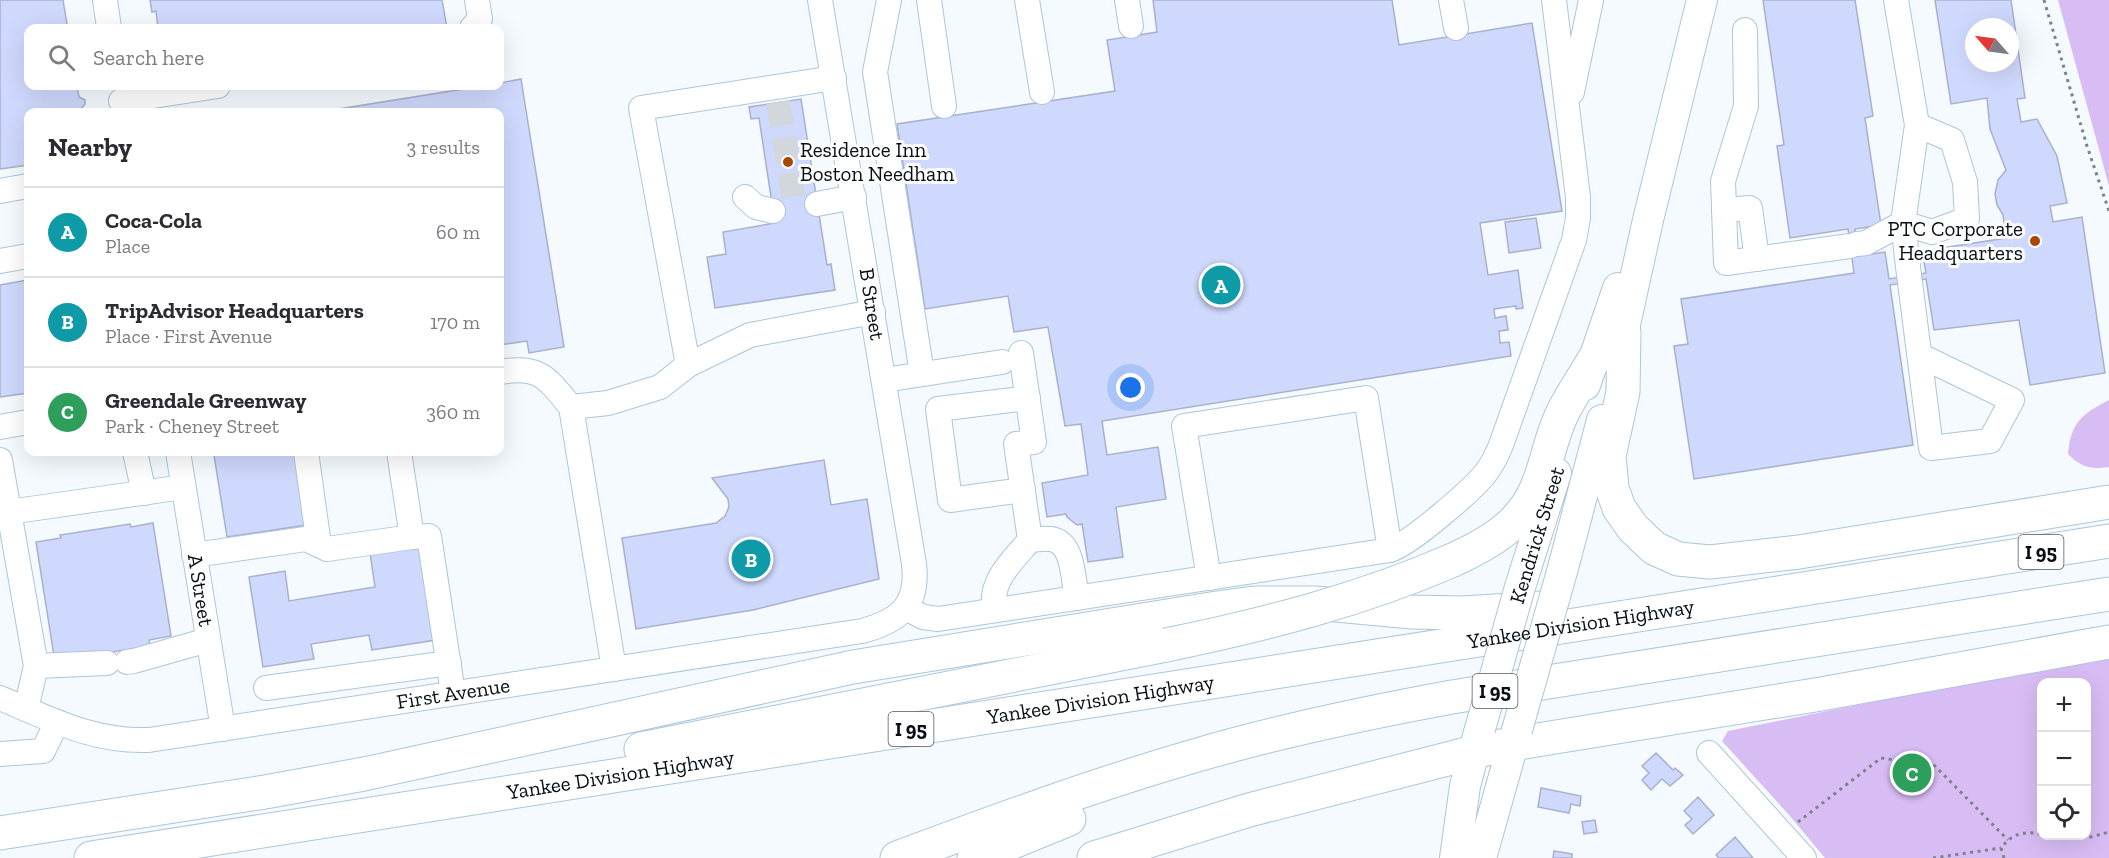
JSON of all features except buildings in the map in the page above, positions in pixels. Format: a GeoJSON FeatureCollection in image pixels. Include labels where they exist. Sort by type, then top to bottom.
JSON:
{"type":"FeatureCollection","features":[{"type":"Feature","properties":{"kind":"highway"},"geometry":{"type":"LineString","coordinates":[[1624,332],[1623,392],[1610,456],[1612,488],[1619,508],[1633,528],[1654,548],[1678,559],[1710,562],[1799,552],[2109,502]]}},
{"type":"Feature","properties":{"kind":"highway"},"geometry":{"type":"LineString","coordinates":[[451,801],[555,763],[676,743],[1166,645],[1323,608],[1393,584],[1453,560],[1496,538],[1509,527],[1528,504],[1537,487],[1559,420],[1593,361]]}},
{"type":"Feature","properties":{"kind":"highway","name":"Yankee Division Highway"},"geometry":{"type":"LineString","coordinates":[[91,858],[2109,541]]}},
{"type":"Feature","properties":{"kind":"highway"},"geometry":{"type":"LineString","coordinates":[[2,832],[265,792],[364,774],[844,669],[1254,603],[1315,603],[1412,612],[1463,613],[1524,610],[1630,594],[1731,600]]}},
{"type":"Feature","properties":{"kind":"highway","name":"I 95"},"geometry":{"type":"LineString","coordinates":[[897,858],[1084,790],[1197,755],[1367,713],[1452,697],[2109,594]]}},
{"type":"Feature","properties":{"kind":"highway"},"geometry":{"type":"LineString","coordinates":[[1094,858],[1476,741],[1821,694],[2109,642]]}},
{"type":"Feature","properties":{"kind":"highway"},"geometry":{"type":"LineString","coordinates":[[974,858],[1078,815],[1176,784],[1252,740]]}},
{"type":"Feature","properties":{"kind":"main road","name":"Kendrick Street"},"geometry":{"type":"LineString","coordinates":[[1481,858],[1563,568],[1624,332],[1648,220],[1701,0]]}},
{"type":"Feature","properties":{"kind":"main road","name":"Kendrick Street"},"geometry":{"type":"LineString","coordinates":[[1455,858],[1465,786],[1520,587],[1616,292],[1648,220]]}},
{"type":"Feature","properties":{"kind":"street"},"geometry":{"type":"LineString","coordinates":[[105,0],[108,24]]}},
{"type":"Feature","properties":{"kind":"street"},"geometry":{"type":"LineString","coordinates":[[476,24],[480,19],[477,0]]}},
{"type":"Feature","properties":{"kind":"street","name":"B Street"},"geometry":{"type":"LineString","coordinates":[[820,0],[915,574],[913,592],[906,608]]}},
{"type":"Feature","properties":{"kind":"street"},"geometry":{"type":"LineString","coordinates":[[889,0],[875,72],[922,374]]}},
{"type":"Feature","properties":{"kind":"street"},"geometry":{"type":"LineString","coordinates":[[929,0],[944,106]]}},
{"type":"Feature","properties":{"kind":"street"},"geometry":{"type":"LineString","coordinates":[[1027,0],[1042,92]]}},
{"type":"Feature","properties":{"kind":"street"},"geometry":{"type":"LineString","coordinates":[[1127,0],[1131,26]]}},
{"type":"Feature","properties":{"kind":"street"},"geometry":{"type":"LineString","coordinates":[[1451,0],[1456,28]]}},
{"type":"Feature","properties":{"kind":"street"},"geometry":{"type":"LineString","coordinates":[[906,608],[930,618],[1390,550],[1409,541],[1478,481],[1491,465],[1501,445],[1576,228],[1578,197],[1554,0]]}},
{"type":"Feature","properties":{"kind":"street"},"geometry":{"type":"LineString","coordinates":[[1567,112],[1591,0]]}},
{"type":"Feature","properties":{"kind":"street"},"geometry":{"type":"LineString","coordinates":[[1896,0],[1917,125],[1903,223],[1919,355],[1931,448],[1990,441],[2012,400],[1919,355]]}},
{"type":"Feature","properties":{"kind":"street"},"geometry":{"type":"LineString","coordinates":[[1745,30],[1746,106],[1723,181],[1724,210],[1750,208],[1757,259],[1866,243],[1903,223],[1932,232],[1967,219],[1965,182],[1952,140],[1917,125]]}},
{"type":"Feature","properties":{"kind":"street"},"geometry":{"type":"LineString","coordinates":[[688,365],[641,108],[776,95],[834,78]]}},
{"type":"Feature","properties":{"kind":"street"},"geometry":{"type":"LineString","coordinates":[[121,100],[190,90]]}},
{"type":"Feature","properties":{"kind":"street"},"geometry":{"type":"LineString","coordinates":[[0,191],[24,187]]}},
{"type":"Feature","properties":{"kind":"street"},"geometry":{"type":"LineString","coordinates":[[745,197],[756,207],[773,211]]}},
{"type":"Feature","properties":{"kind":"street"},"geometry":{"type":"LineString","coordinates":[[818,204],[854,197]]}},
{"type":"Feature","properties":{"kind":"street"},"geometry":{"type":"LineString","coordinates":[[0,261],[24,257]]}},
{"type":"Feature","properties":{"kind":"street"},"geometry":{"type":"LineString","coordinates":[[571,407],[608,402],[660,387],[688,365],[750,335],[873,312]]}},
{"type":"Feature","properties":{"kind":"street"},"geometry":{"type":"LineString","coordinates":[[884,380],[1012,358],[1028,398],[1034,442],[1016,444],[1030,540]]}},
{"type":"Feature","properties":{"kind":"street"},"geometry":{"type":"LineString","coordinates":[[504,372],[534,371],[549,379],[571,407],[614,669]]}},
{"type":"Feature","properties":{"kind":"street"},"geometry":{"type":"LineString","coordinates":[[1023,490],[950,500],[938,410],[1028,398]]}},
{"type":"Feature","properties":{"kind":"street"},"geometry":{"type":"LineString","coordinates":[[1209,578],[1184,426],[1366,398],[1390,550]]}},
{"type":"Feature","properties":{"kind":"street"},"geometry":{"type":"LineString","coordinates":[[0,427],[24,423]]}},
{"type":"Feature","properties":{"kind":"street"},"geometry":{"type":"LineString","coordinates":[[136,456],[144,493]]}},
{"type":"Feature","properties":{"kind":"street","name":"A Street"},"geometry":{"type":"LineString","coordinates":[[179,456],[223,729]]}},
{"type":"Feature","properties":{"kind":"street"},"geometry":{"type":"LineString","coordinates":[[307,456],[319,545]]}},
{"type":"Feature","properties":{"kind":"street"},"geometry":{"type":"LineString","coordinates":[[400,456],[412,537]]}},
{"type":"Feature","properties":{"kind":"street"},"geometry":{"type":"LineString","coordinates":[[0,460],[36,666],[26,709]]}},
{"type":"Feature","properties":{"kind":"street"},"geometry":{"type":"LineString","coordinates":[[9,512],[183,487]]}},
{"type":"Feature","properties":{"kind":"street"},"geometry":{"type":"LineString","coordinates":[[194,555],[306,539],[327,549],[429,536],[453,693]]}},
{"type":"Feature","properties":{"kind":"street"},"geometry":{"type":"LineString","coordinates":[[995,610],[993,597],[997,583],[1030,540],[1054,540],[1063,546],[1069,557],[1077,598]]}},
{"type":"Feature","properties":{"kind":"street","name":"First Avenue"},"geometry":{"type":"LineString","coordinates":[[0,698],[88,734],[123,740],[148,740],[862,630],[890,621],[906,608]]}},
{"type":"Feature","properties":{"kind":"street"},"geometry":{"type":"LineString","coordinates":[[36,666],[134,661],[208,639]]}},
{"type":"Feature","properties":{"kind":"street"},"geometry":{"type":"LineString","coordinates":[[296,718],[277,687],[448,663]]}},
{"type":"Feature","properties":{"kind":"street"},"geometry":{"type":"LineString","coordinates":[[0,754],[43,751],[57,722]]}},
{"type":"Feature","properties":{"kind":"street"},"geometry":{"type":"LineString","coordinates":[[1709,753],[1804,858]]}},
{"type":"Feature","properties":{"kind":"path"},"geometry":{"type":"LineString","coordinates":[[2044,0],[2087,146],[2109,211]]}},
{"type":"Feature","properties":{"kind":"path"},"geometry":{"type":"LineString","coordinates":[[1782,834],[1881,758],[1935,766],[2008,840]]}},
{"type":"Feature","properties":{"kind":"path"},"geometry":{"type":"LineString","coordinates":[[1934,858],[2001,848],[2008,840],[2023,831],[2037,833]]}},
{"type":"Feature","properties":{"kind":"path"},"geometry":{"type":"LineString","coordinates":[[2091,837],[2109,832]]}},
{"type":"Feature","properties":{"kind":"path"},"geometry":{"type":"LineString","coordinates":[[2001,848],[2004,858]]}},
{"type":"Feature","properties":{"kind":"shaded area"},"geometry":{"type":"Polygon","coordinates":[[[2058,0],[2109,0],[2109,186],[2058,0]]]}},
{"type":"Feature","properties":{"kind":"shaded area"},"geometry":{"type":"Polygon","coordinates":[[[2109,400],[2109,467],[2097,468],[2077,462],[2068,454],[2075,427],[2085,415],[2109,400]]]}},
{"type":"Feature","properties":{"kind":"shaded area"},"geometry":{"type":"Polygon","coordinates":[[[2109,654],[2109,858],[1825,858],[1722,741],[1728,731],[2109,654]]]}},
{"type":"Feature","properties":{"kind":"tunnel"},"geometry":{"type":"LineString","coordinates":[[778,102],[795,208]]}},
{"type":"Feature","properties":{"kind":"place","name":"Residence Inn Boston Needham"},"geometry":{"type":"Point","coordinates":[788,162]}},
{"type":"Feature","properties":{"kind":"place","name":"PTC Corporate Headquarters"},"geometry":{"type":"Point","coordinates":[2035,241]}},
{"type":"Feature","properties":{"kind":"place","name":"Coca-Cola"},"geometry":{"type":"Point","coordinates":[1221,285]}},
{"type":"Feature","properties":{"kind":"place","name":"TripAdvisor Headquarters"},"geometry":{"type":"Point","coordinates":[751,559]}},
{"type":"Feature","properties":{"kind":"place","name":"Greendale Greenway"},"geometry":{"type":"Point","coordinates":[1912,773]}}]}
